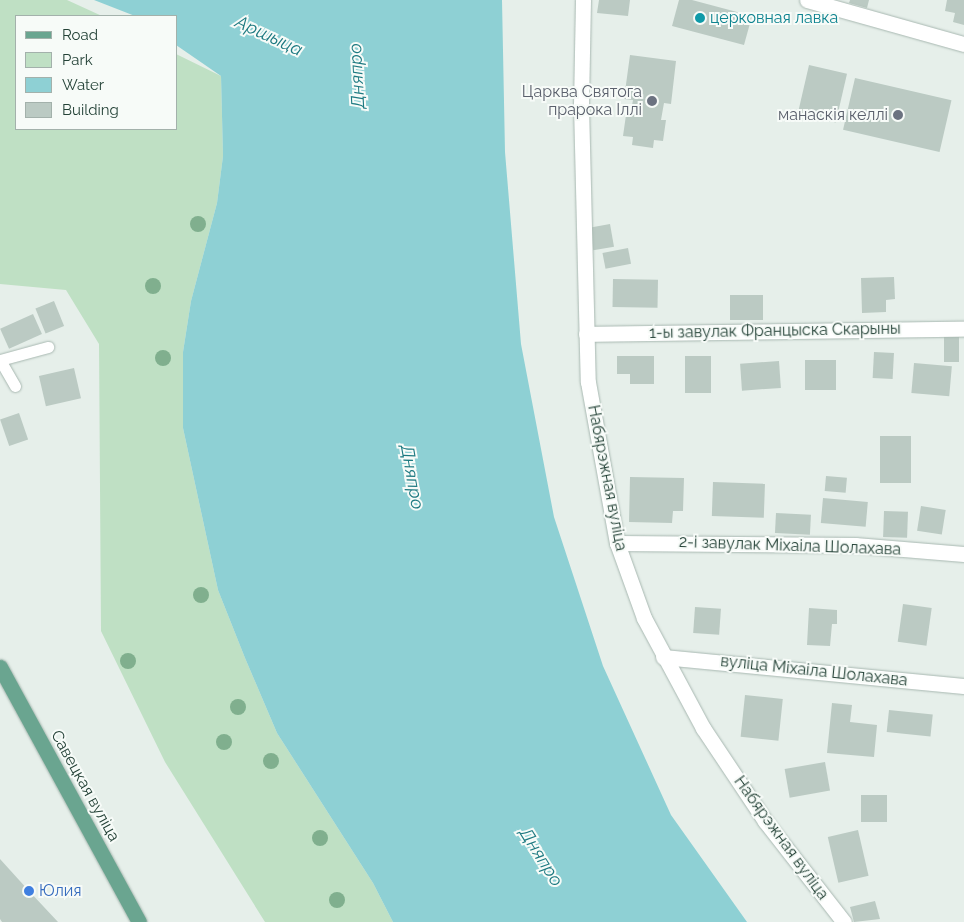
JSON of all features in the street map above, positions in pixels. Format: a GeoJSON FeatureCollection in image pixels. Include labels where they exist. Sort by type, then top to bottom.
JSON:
{"type":"FeatureCollection","features":[{"type":"Feature","properties":{"kind":"main road","name":"Савецкая вуліца"},"geometry":{"type":"LineString","coordinates":[[0,667],[139,922]]}},
{"type":"Feature","properties":{"kind":"street","name":"Набярэжная вуліца"},"geometry":{"type":"LineString","coordinates":[[583,0],[581,105],[588,382],[617,543],[644,618],[702,728],[765,821],[844,922]]}},
{"type":"Feature","properties":{"kind":"street"},"geometry":{"type":"LineString","coordinates":[[807,0],[964,44]]}},
{"type":"Feature","properties":{"kind":"street","name":"1-ы завулак Францыска Скарыны"},"geometry":{"type":"LineString","coordinates":[[586,334],[964,329]]}},
{"type":"Feature","properties":{"kind":"street","name":"2-і завулак Міхаіла Шолахава"},"geometry":{"type":"LineString","coordinates":[[617,543],[855,545],[964,554]]}},
{"type":"Feature","properties":{"kind":"street","name":"вуліца Міхаіла Шолахава"},"geometry":{"type":"LineString","coordinates":[[663,657],[964,686]]}},
{"type":"Feature","properties":{"kind":"lane"},"geometry":{"type":"LineString","coordinates":[[15,386],[0,360],[48,347]]}},
{"type":"Feature","properties":{"kind":"green space"},"geometry":{"type":"Polygon","coordinates":[[[0,0],[67,0],[100,15],[15,15],[15,130],[178,130],[178,55],[221,76],[223,156],[217,203],[191,301],[183,352],[183,428],[218,590],[245,658],[277,733],[373,883],[393,922],[265,922],[165,762],[101,631],[99,344],[66,290],[0,284],[0,0]]]}},
{"type":"Feature","properties":{"kind":"water"},"geometry":{"type":"Polygon","coordinates":[[[94,0],[502,0],[505,152],[521,344],[554,517],[603,666],[671,815],[747,922],[393,922],[373,883],[277,733],[218,590],[183,428],[183,352],[191,301],[217,203],[223,156],[221,76],[178,46],[178,15],[132,15],[94,0]]]}},
{"type":"Feature","properties":{"kind":"building"},"geometry":{"type":"Polygon","coordinates":[[[599,0],[630,0],[628,16],[597,13],[599,0]]]}},
{"type":"Feature","properties":{"kind":"building","name":"церковная лавка"},"geometry":{"type":"Polygon","coordinates":[[[679,0],[692,0],[752,16],[744,45],[672,26],[679,0]]]}},
{"type":"Feature","properties":{"kind":"building"},"geometry":{"type":"Polygon","coordinates":[[[850,0],[869,0],[867,8],[849,3],[850,0]]]}},
{"type":"Feature","properties":{"kind":"building"},"geometry":{"type":"Polygon","coordinates":[[[947,0],[964,0],[964,25],[953,22],[955,13],[945,11],[947,0]]]}},
{"type":"Feature","properties":{"kind":"building","name":"Царква Святога прарока Іллі"},"geometry":{"type":"Polygon","coordinates":[[[630,55],[676,61],[671,104],[664,103],[661,120],[666,120],[663,141],[654,140],[653,148],[632,145],[633,137],[623,136],[626,115],[630,116],[633,100],[624,99],[630,55]]]}},
{"type":"Feature","properties":{"kind":"building"},"geometry":{"type":"Polygon","coordinates":[[[809,65],[847,74],[836,122],[798,114],[809,65]]]}},
{"type":"Feature","properties":{"kind":"building","name":"манаскія келлі"},"geometry":{"type":"Polygon","coordinates":[[[855,78],[951,100],[940,152],[843,130],[855,78]]]}},
{"type":"Feature","properties":{"kind":"building"},"geometry":{"type":"Polygon","coordinates":[[[610,224],[614,247],[593,250],[589,228],[610,224]]]}},
{"type":"Feature","properties":{"kind":"building"},"geometry":{"type":"Polygon","coordinates":[[[628,248],[631,264],[606,269],[602,253],[628,248]]]}},
{"type":"Feature","properties":{"kind":"building"},"geometry":{"type":"Polygon","coordinates":[[[894,277],[895,299],[886,300],[886,312],[862,313],[861,278],[894,277]]]}},
{"type":"Feature","properties":{"kind":"building"},"geometry":{"type":"Polygon","coordinates":[[[613,279],[658,280],[658,308],[613,307],[613,279]]]}},
{"type":"Feature","properties":{"kind":"building"},"geometry":{"type":"Polygon","coordinates":[[[730,295],[763,295],[763,320],[730,320],[730,295]]]}},
{"type":"Feature","properties":{"kind":"building"},"geometry":{"type":"Polygon","coordinates":[[[54,301],[64,326],[46,334],[35,308],[54,301]]]}},
{"type":"Feature","properties":{"kind":"building"},"geometry":{"type":"Polygon","coordinates":[[[33,314],[42,334],[9,349],[0,329],[33,314]]]}},
{"type":"Feature","properties":{"kind":"building"},"geometry":{"type":"Polygon","coordinates":[[[944,337],[959,337],[959,362],[944,362],[944,337]]]}},
{"type":"Feature","properties":{"kind":"building"},"geometry":{"type":"Polygon","coordinates":[[[874,352],[894,353],[893,379],[873,378],[874,352]]]}},
{"type":"Feature","properties":{"kind":"building"},"geometry":{"type":"Polygon","coordinates":[[[617,356],[654,356],[654,384],[630,384],[630,374],[617,374],[617,356]]]}},
{"type":"Feature","properties":{"kind":"building"},"geometry":{"type":"Polygon","coordinates":[[[685,356],[711,356],[711,393],[685,393],[685,356]]]}},
{"type":"Feature","properties":{"kind":"building"},"geometry":{"type":"Polygon","coordinates":[[[805,360],[836,360],[836,390],[805,390],[805,360]]]}},
{"type":"Feature","properties":{"kind":"building"},"geometry":{"type":"Polygon","coordinates":[[[779,361],[781,388],[742,391],[740,364],[779,361]]]}},
{"type":"Feature","properties":{"kind":"building"},"geometry":{"type":"Polygon","coordinates":[[[914,363],[952,366],[949,396],[911,393],[914,363]]]}},
{"type":"Feature","properties":{"kind":"building"},"geometry":{"type":"Polygon","coordinates":[[[74,368],[81,398],[46,406],[39,376],[74,368]]]}},
{"type":"Feature","properties":{"kind":"building"},"geometry":{"type":"Polygon","coordinates":[[[19,413],[28,439],[9,446],[0,420],[19,413]]]}},
{"type":"Feature","properties":{"kind":"building"},"geometry":{"type":"Polygon","coordinates":[[[880,436],[911,436],[911,483],[880,483],[880,436]]]}},
{"type":"Feature","properties":{"kind":"building"},"geometry":{"type":"Polygon","coordinates":[[[826,476],[847,478],[846,493],[825,491],[826,476]]]}},
{"type":"Feature","properties":{"kind":"building"},"geometry":{"type":"Polygon","coordinates":[[[630,477],[684,478],[683,511],[673,511],[672,523],[629,522],[630,477]]]}},
{"type":"Feature","properties":{"kind":"building"},"geometry":{"type":"Polygon","coordinates":[[[713,482],[765,484],[764,518],[712,516],[713,482]]]}},
{"type":"Feature","properties":{"kind":"building"},"geometry":{"type":"Polygon","coordinates":[[[823,498],[868,502],[866,527],[821,523],[823,498]]]}},
{"type":"Feature","properties":{"kind":"building"},"geometry":{"type":"Polygon","coordinates":[[[921,506],[946,510],[942,535],[917,531],[921,506]]]}},
{"type":"Feature","properties":{"kind":"building"},"geometry":{"type":"Polygon","coordinates":[[[884,511],[908,512],[907,538],[883,537],[884,511]]]}},
{"type":"Feature","properties":{"kind":"building"},"geometry":{"type":"Polygon","coordinates":[[[776,513],[811,515],[810,535],[775,533],[776,513]]]}},
{"type":"Feature","properties":{"kind":"building"},"geometry":{"type":"Polygon","coordinates":[[[903,604],[932,608],[926,646],[898,642],[903,604]]]}},
{"type":"Feature","properties":{"kind":"building"},"geometry":{"type":"Polygon","coordinates":[[[695,607],[721,609],[719,635],[693,633],[695,607]]]}},
{"type":"Feature","properties":{"kind":"building"},"geometry":{"type":"Polygon","coordinates":[[[809,608],[837,610],[837,624],[832,624],[830,646],[807,645],[809,608]]]}},
{"type":"Feature","properties":{"kind":"building"},"geometry":{"type":"Polygon","coordinates":[[[745,695],[783,699],[778,741],[741,737],[745,695]]]}},
{"type":"Feature","properties":{"kind":"building"},"geometry":{"type":"Polygon","coordinates":[[[832,703],[852,705],[850,722],[877,725],[874,757],[827,753],[832,703]]]}},
{"type":"Feature","properties":{"kind":"building"},"geometry":{"type":"Polygon","coordinates":[[[889,710],[933,715],[930,736],[887,732],[889,710]]]}},
{"type":"Feature","properties":{"kind":"building"},"geometry":{"type":"Polygon","coordinates":[[[825,762],[830,791],[790,798],[785,769],[825,762]]]}},
{"type":"Feature","properties":{"kind":"building"},"geometry":{"type":"Polygon","coordinates":[[[861,795],[887,795],[887,822],[861,822],[861,795]]]}},
{"type":"Feature","properties":{"kind":"building"},"geometry":{"type":"Polygon","coordinates":[[[858,830],[869,876],[838,883],[828,837],[858,830]]]}},
{"type":"Feature","properties":{"kind":"building"},"geometry":{"type":"Polygon","coordinates":[[[0,859],[58,922],[2,922],[0,919],[0,859]]]}},
{"type":"Feature","properties":{"kind":"building"},"geometry":{"type":"Polygon","coordinates":[[[875,901],[880,919],[854,922],[850,907],[875,901]]]}},
{"type":"Feature","properties":{"kind":"place","name":"церковная лавка"},"geometry":{"type":"Point","coordinates":[700,18]}},
{"type":"Feature","properties":{"kind":"place","name":"Царква Святога прарока Іллі"},"geometry":{"type":"Point","coordinates":[652,101]}},
{"type":"Feature","properties":{"kind":"place","name":"манаскія келлі"},"geometry":{"type":"Point","coordinates":[898,115]}},
{"type":"Feature","properties":{"kind":"place","name":"Юлия"},"geometry":{"type":"Point","coordinates":[29,891]}},
{"type":"Feature","properties":{"kind":"water label","name":"Аршыца"},"geometry":{"type":"Point","coordinates":[269,36]}},
{"type":"Feature","properties":{"kind":"water label","name":"Дняпро"},"geometry":{"type":"Point","coordinates":[357,76]}},
{"type":"Feature","properties":{"kind":"water label","name":"Дняпро"},"geometry":{"type":"Point","coordinates":[412,477]}},
{"type":"Feature","properties":{"kind":"water label","name":"Дняпро"},"geometry":{"type":"Point","coordinates":[541,857]}}]}
